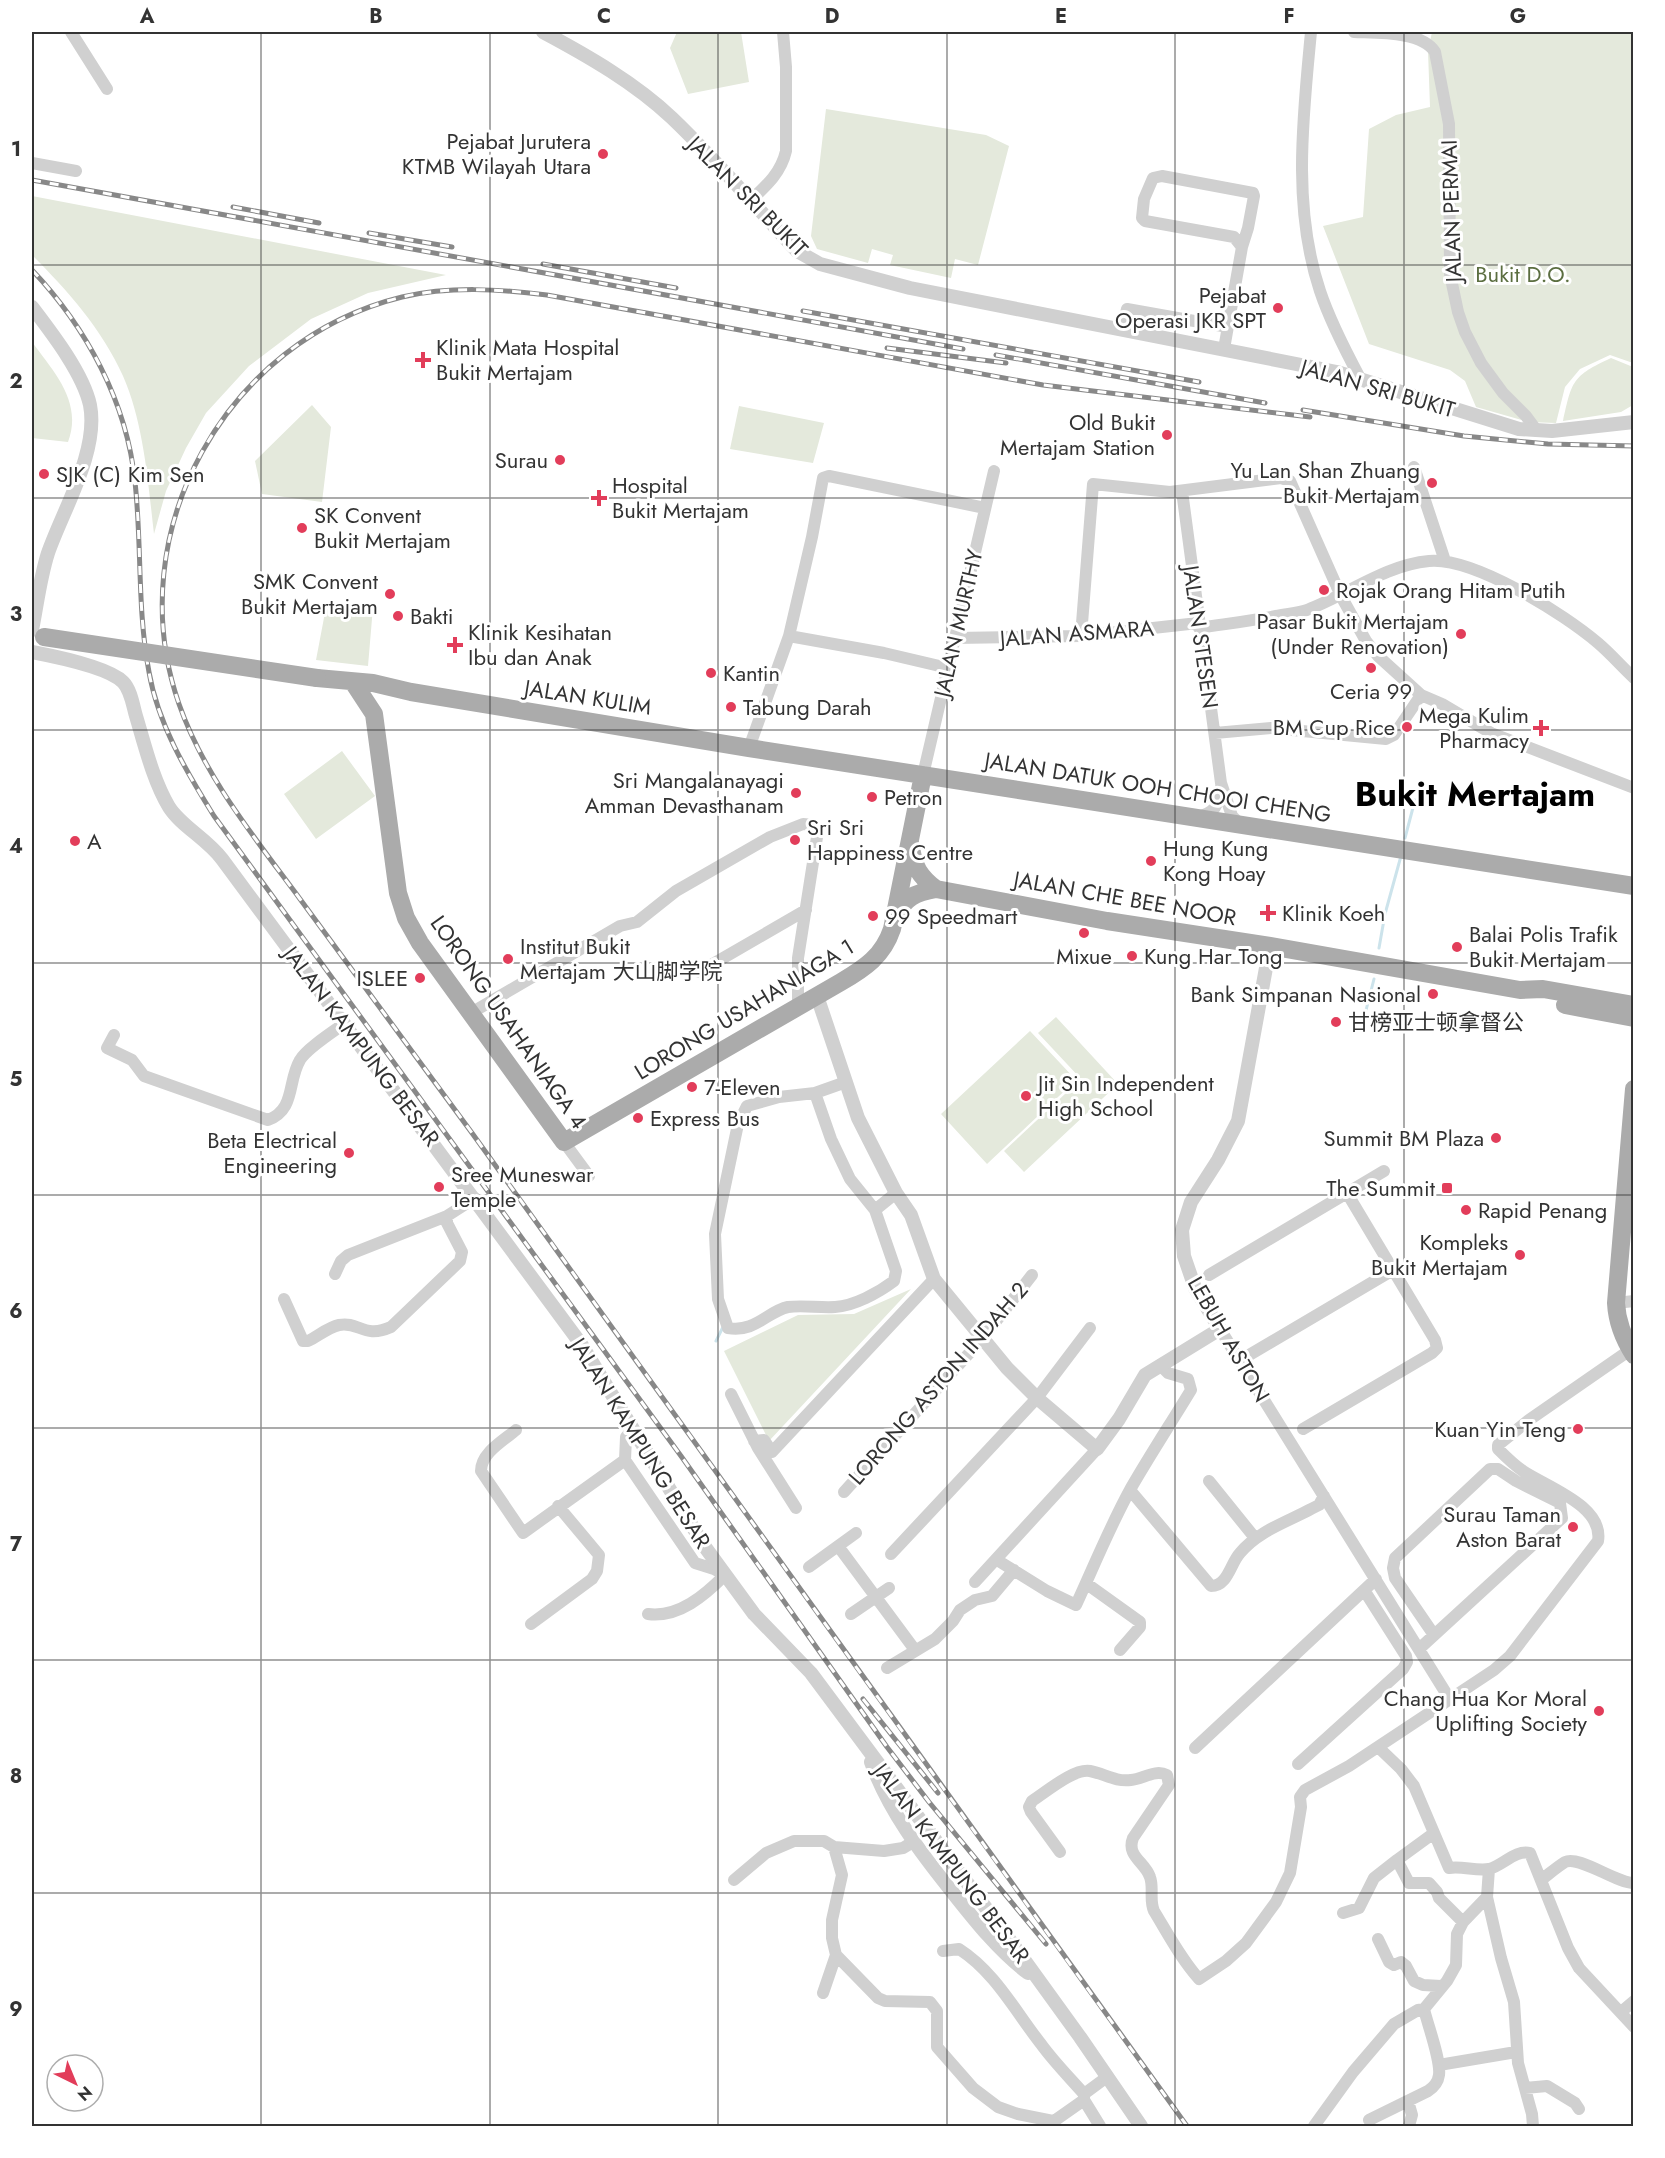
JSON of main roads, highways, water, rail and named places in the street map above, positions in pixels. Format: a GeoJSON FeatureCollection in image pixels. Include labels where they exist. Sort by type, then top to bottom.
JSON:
{"type":"FeatureCollection","features":[{"type":"Feature","properties":{"kind":"main road","name":"JALAN KULIM"},"geometry":{"type":"LineString","coordinates":[[36,634],[317,678],[373,683],[411,692],[923,775]]}},
{"type":"Feature","properties":{"kind":"main road"},"geometry":{"type":"LineString","coordinates":[[353,682],[374,714]]}},
{"type":"Feature","properties":{"kind":"main road"},"geometry":{"type":"LineString","coordinates":[[374,714],[381,698],[411,692]]}},
{"type":"Feature","properties":{"kind":"main road","name":"LORONG USAHANIAGA 4"},"geometry":{"type":"LineString","coordinates":[[374,714],[398,893],[406,918],[420,943],[564,1142]]}},
{"type":"Feature","properties":{"kind":"main road","name":"JALAN DATUK OOH CHOOI CHENG"},"geometry":{"type":"LineString","coordinates":[[923,775],[1634,886]]}},
{"type":"Feature","properties":{"kind":"main road","name":"LORONG USAHANIAGA 1"},"geometry":{"type":"LineString","coordinates":[[564,1142],[817,996],[873,961],[888,941],[923,775]]}},
{"type":"Feature","properties":{"kind":"main road"},"geometry":{"type":"LineString","coordinates":[[910,838],[916,868],[936,889]]}},
{"type":"Feature","properties":{"kind":"main road"},"geometry":{"type":"LineString","coordinates":[[894,917],[909,898],[936,889]]}},
{"type":"Feature","properties":{"kind":"main road","name":"JALAN CHE BEE NOOR"},"geometry":{"type":"LineString","coordinates":[[936,889],[1107,921],[1270,946],[1520,990],[1543,989],[1634,1005]]}},
{"type":"Feature","properties":{"kind":"main road","name":"JALAN CHE BEE NOOR"},"geometry":{"type":"LineString","coordinates":[[1520,990],[1540,999],[1634,1018]]}},
{"type":"Feature","properties":{"kind":"main road"},"geometry":{"type":"LineString","coordinates":[[1632,1352],[1617,1319],[1625,1302],[1633,1097]]}},
{"type":"Feature","properties":{"kind":"waterway"},"geometry":{"type":"LineString","coordinates":[[1405,838],[1415,800]]}},
{"type":"Feature","properties":{"kind":"waterway"},"geometry":{"type":"LineString","coordinates":[[1379,948],[1385,914],[1401,856]]}},
{"type":"Feature","properties":{"kind":"waterway"},"geometry":{"type":"LineString","coordinates":[[1364,1018],[1374,979]]}},
{"type":"Feature","properties":{"kind":"waterway"},"geometry":{"type":"LineString","coordinates":[[716,1341],[723,1327]]}},
{"type":"Feature","properties":{"kind":"railway"},"geometry":{"type":"LineString","coordinates":[[32,180],[963,349]]}},
{"type":"Feature","properties":{"kind":"railway"},"geometry":{"type":"LineString","coordinates":[[233,207],[319,223]]}},
{"type":"Feature","properties":{"kind":"railway"},"geometry":{"type":"LineString","coordinates":[[369,233],[452,247]]}},
{"type":"Feature","properties":{"kind":"railway"},"geometry":{"type":"LineString","coordinates":[[543,264],[676,288]]}},
{"type":"Feature","properties":{"kind":"railway"},"geometry":{"type":"LineString","coordinates":[[32,270],[52,292],[86,341],[101,367],[123,423],[135,482],[143,625],[153,691],[174,747],[214,816],[681,1456],[887,1747],[929,1802],[1046,1944]]}},
{"type":"Feature","properties":{"kind":"railway"},"geometry":{"type":"LineString","coordinates":[[1187,2126],[472,1133],[232,806],[202,756],[179,704],[164,639],[164,574],[177,511],[202,452],[238,399],[284,355],[339,320],[402,297],[438,291],[511,291],[547,295],[1043,385],[1310,417]]}},
{"type":"Feature","properties":{"kind":"railway"},"geometry":{"type":"LineString","coordinates":[[803,311],[1199,382]]}},
{"type":"Feature","properties":{"kind":"railway"},"geometry":{"type":"LineString","coordinates":[[887,348],[1006,363]]}},
{"type":"Feature","properties":{"kind":"railway"},"geometry":{"type":"LineString","coordinates":[[996,355],[1265,403]]}},
{"type":"Feature","properties":{"kind":"railway"},"geometry":{"type":"LineString","coordinates":[[1303,410],[1464,436],[1548,444],[1634,446]]}},
{"type":"Feature","properties":{"kind":"railway"},"geometry":{"type":"LineString","coordinates":[[863,1699],[938,1793]]}},
{"type":"Feature","properties":{"kind":"place","name":"Pejabat Jurutera KTMB Wilayah Utara"},"geometry":{"type":"Point","coordinates":[603,154]}},
{"type":"Feature","properties":{"kind":"place","name":"Pejabat Operasi JKR SPT"},"geometry":{"type":"Point","coordinates":[1278,308]}},
{"type":"Feature","properties":{"kind":"place","name":"Klinik Mata Hospital Bukit Mertajam"},"geometry":{"type":"Point","coordinates":[423,360]}},
{"type":"Feature","properties":{"kind":"place","name":"Old Bukit Mertajam Station"},"geometry":{"type":"Point","coordinates":[1167,435]}},
{"type":"Feature","properties":{"kind":"place","name":"Surau"},"geometry":{"type":"Point","coordinates":[560,460]}},
{"type":"Feature","properties":{"kind":"place","name":"SJK (C) Kim Sen"},"geometry":{"type":"Point","coordinates":[44,474]}},
{"type":"Feature","properties":{"kind":"place","name":"Yu Lan Shan Zhuang Bukit Mertajam"},"geometry":{"type":"Point","coordinates":[1432,483]}},
{"type":"Feature","properties":{"kind":"place","name":"Hospital Bukit Mertajam"},"geometry":{"type":"Point","coordinates":[599,498]}},
{"type":"Feature","properties":{"kind":"place","name":"SK Convent Bukit Mertajam"},"geometry":{"type":"Point","coordinates":[302,528]}},
{"type":"Feature","properties":{"kind":"place","name":"Rojak Orang Hitam Putih"},"geometry":{"type":"Point","coordinates":[1324,590]}},
{"type":"Feature","properties":{"kind":"place","name":"SMK Convent Bukit Mertajam"},"geometry":{"type":"Point","coordinates":[390,594]}},
{"type":"Feature","properties":{"kind":"place","name":"Bakti"},"geometry":{"type":"Point","coordinates":[398,616]}},
{"type":"Feature","properties":{"kind":"place","name":"Pasar Bukit Mertajam (Under Renovation)"},"geometry":{"type":"Point","coordinates":[1461,634]}},
{"type":"Feature","properties":{"kind":"place","name":"Klinik Kesihatan Ibu dan Anak"},"geometry":{"type":"Point","coordinates":[455,645]}},
{"type":"Feature","properties":{"kind":"place","name":"Ceria 99"},"geometry":{"type":"Point","coordinates":[1371,668]}},
{"type":"Feature","properties":{"kind":"place","name":"Kantin"},"geometry":{"type":"Point","coordinates":[711,673]}},
{"type":"Feature","properties":{"kind":"place","name":"Tabung Darah"},"geometry":{"type":"Point","coordinates":[731,707]}},
{"type":"Feature","properties":{"kind":"place","name":"BM Cup Rice"},"geometry":{"type":"Point","coordinates":[1407,727]}},
{"type":"Feature","properties":{"kind":"place","name":"Mega Kulim Pharmacy"},"geometry":{"type":"Point","coordinates":[1541,728]}},
{"type":"Feature","properties":{"kind":"place","name":"Sri Mangalanayagi Amman Devasthanam"},"geometry":{"type":"Point","coordinates":[796,793]}},
{"type":"Feature","properties":{"kind":"place","name":"Petron"},"geometry":{"type":"Point","coordinates":[872,797]}},
{"type":"Feature","properties":{"kind":"place","name":"Sri Sri Happiness Centre"},"geometry":{"type":"Point","coordinates":[795,840]}},
{"type":"Feature","properties":{"kind":"place","name":"A"},"geometry":{"type":"Point","coordinates":[75,841]}},
{"type":"Feature","properties":{"kind":"place","name":"Hung Kung Kong Hoay"},"geometry":{"type":"Point","coordinates":[1151,861]}},
{"type":"Feature","properties":{"kind":"place","name":"Klinik Koeh"},"geometry":{"type":"Point","coordinates":[1268,913]}},
{"type":"Feature","properties":{"kind":"place","name":"99 Speedmart"},"geometry":{"type":"Point","coordinates":[873,916]}},
{"type":"Feature","properties":{"kind":"place","name":"Mixue"},"geometry":{"type":"Point","coordinates":[1084,933]}},
{"type":"Feature","properties":{"kind":"place","name":"Balai Polis Trafik Bukit Mertajam"},"geometry":{"type":"Point","coordinates":[1457,947]}},
{"type":"Feature","properties":{"kind":"place","name":"Kung Har Tong"},"geometry":{"type":"Point","coordinates":[1132,956]}},
{"type":"Feature","properties":{"kind":"place","name":"Institut Bukit Mertajam 大山脚学院"},"geometry":{"type":"Point","coordinates":[508,959]}},
{"type":"Feature","properties":{"kind":"place","name":"ISLEE"},"geometry":{"type":"Point","coordinates":[420,978]}},
{"type":"Feature","properties":{"kind":"place","name":"Bank Simpanan Nasional"},"geometry":{"type":"Point","coordinates":[1433,994]}},
{"type":"Feature","properties":{"kind":"place","name":"甘榜亚士顿拿督公"},"geometry":{"type":"Point","coordinates":[1336,1022]}},
{"type":"Feature","properties":{"kind":"place","name":"7-Eleven"},"geometry":{"type":"Point","coordinates":[692,1087]}},
{"type":"Feature","properties":{"kind":"place","name":"Jit Sin Independent High School"},"geometry":{"type":"Point","coordinates":[1026,1096]}},
{"type":"Feature","properties":{"kind":"place","name":"Express Bus"},"geometry":{"type":"Point","coordinates":[638,1118]}},
{"type":"Feature","properties":{"kind":"place","name":"Summit BM Plaza"},"geometry":{"type":"Point","coordinates":[1496,1138]}},
{"type":"Feature","properties":{"kind":"place","name":"Beta Electrical Engineering"},"geometry":{"type":"Point","coordinates":[349,1153]}},
{"type":"Feature","properties":{"kind":"place","name":"Sree Muneswar Temple"},"geometry":{"type":"Point","coordinates":[439,1187]}},
{"type":"Feature","properties":{"kind":"place","name":"The Summit"},"geometry":{"type":"Point","coordinates":[1447,1188]}},
{"type":"Feature","properties":{"kind":"place","name":"Rapid Penang"},"geometry":{"type":"Point","coordinates":[1466,1210]}},
{"type":"Feature","properties":{"kind":"place","name":"Kompleks Bukit Mertajam"},"geometry":{"type":"Point","coordinates":[1520,1255]}},
{"type":"Feature","properties":{"kind":"place","name":"Kuan Yin Teng"},"geometry":{"type":"Point","coordinates":[1578,1429]}},
{"type":"Feature","properties":{"kind":"place","name":"Surau Taman Aston Barat"},"geometry":{"type":"Point","coordinates":[1573,1527]}},
{"type":"Feature","properties":{"kind":"place","name":"Chang Hua Kor Moral Uplifting Society"},"geometry":{"type":"Point","coordinates":[1599,1711]}},
{"type":"Feature","properties":{"kind":"district","name":"Bukit Mertajam"},"geometry":{"type":"Point","coordinates":[1475,794]}},
{"type":"Feature","properties":{"kind":"park label","name":"Bukit D.O."},"geometry":{"type":"Point","coordinates":[1523,274]}}]}
